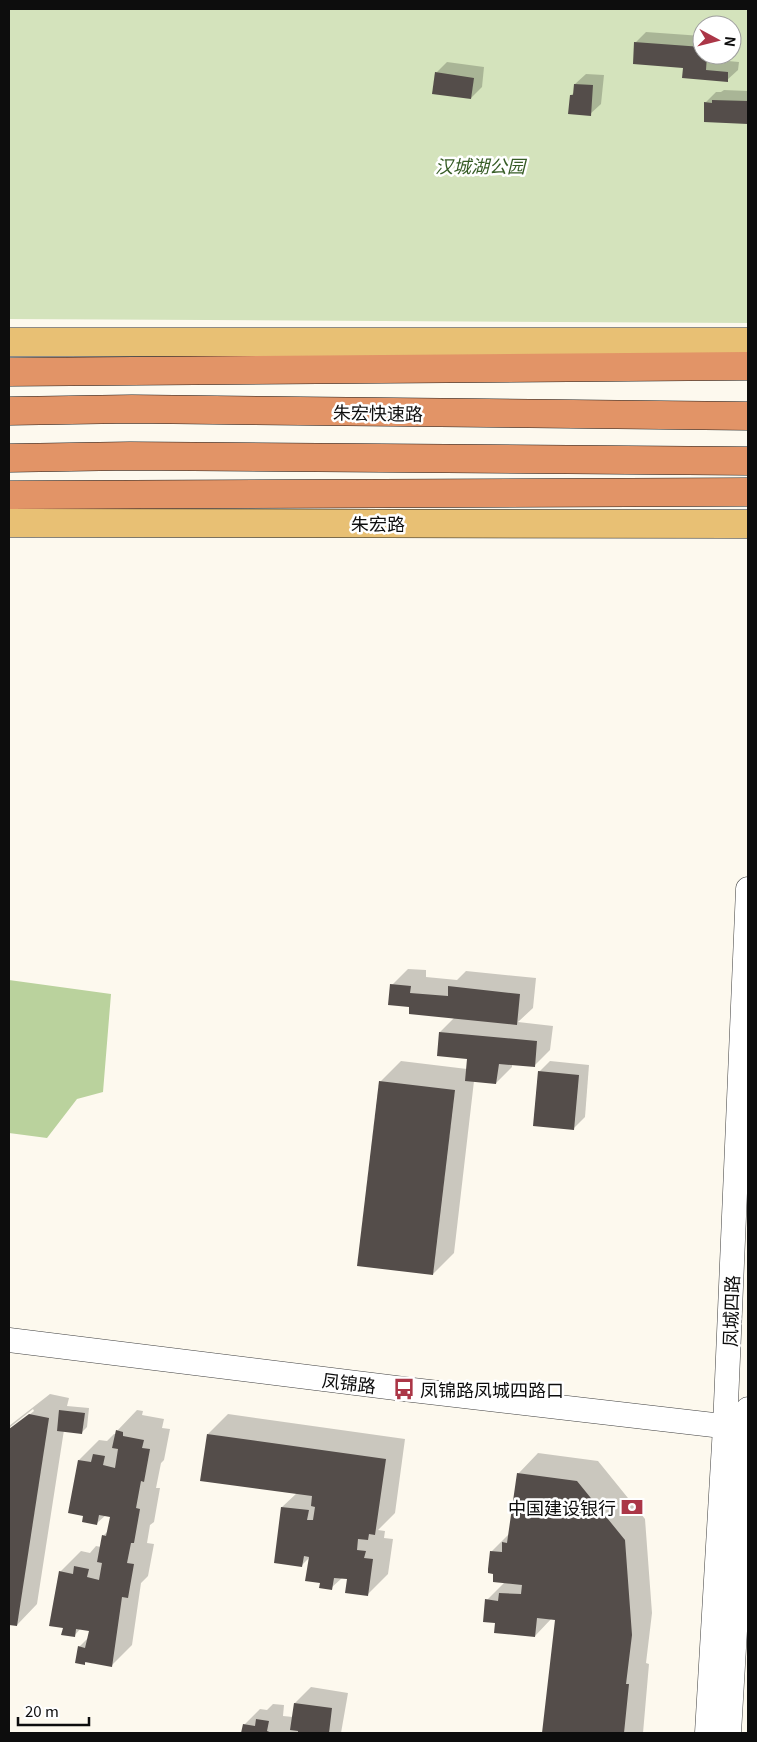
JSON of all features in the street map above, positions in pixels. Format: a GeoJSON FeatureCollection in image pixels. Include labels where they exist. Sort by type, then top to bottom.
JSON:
{"type":"FeatureCollection","features":[{"type":"Feature","properties":{"kind":"highway"},"geometry":{"type":"LineString","coordinates":[[9,372],[748,366]]}},
{"type":"Feature","properties":{"kind":"highway","name":"朱宏快速路"},"geometry":{"type":"LineString","coordinates":[[9,411],[132,409],[748,416]]}},
{"type":"Feature","properties":{"kind":"highway"},"geometry":{"type":"LineString","coordinates":[[9,458],[130,456],[748,461]]}},
{"type":"Feature","properties":{"kind":"highway"},"geometry":{"type":"LineString","coordinates":[[9,495],[748,492]]}},
{"type":"Feature","properties":{"kind":"main road"},"geometry":{"type":"LineString","coordinates":[[9,342],[748,342]]}},
{"type":"Feature","properties":{"kind":"main road","name":"朱宏路"},"geometry":{"type":"LineString","coordinates":[[9,523],[748,524]]}},
{"type":"Feature","properties":{"kind":"street","name":"凤城四路"},"geometry":{"type":"LineString","coordinates":[[729,1733],[742,1423],[748,889]]}},
{"type":"Feature","properties":{"kind":"street","name":"凤锦路"},"geometry":{"type":"LineString","coordinates":[[9,1340],[742,1423]]}},
{"type":"Feature","properties":{"kind":"street","name":"凤城四路"},"geometry":{"type":"LineString","coordinates":[[707,1733],[742,1423]]}},
{"type":"Feature","properties":{"kind":"green space","name":"汉城湖公园"},"geometry":{"type":"Polygon","coordinates":[[[9,9],[748,9],[748,323],[9,319],[9,9]]]}},
{"type":"Feature","properties":{"kind":"green space"},"geometry":{"type":"Polygon","coordinates":[[[9,980],[111,994],[103,1092],[77,1099],[47,1138],[9,1133],[9,980]]]}},
{"type":"Feature","properties":{"kind":"building"},"geometry":{"type":"Polygon","coordinates":[[[634,42],[692,46],[692,65],[706,65],[706,70],[728,72],[728,82],[682,78],[683,68],[633,64],[634,42]]]}},
{"type":"Feature","properties":{"kind":"building"},"geometry":{"type":"Polygon","coordinates":[[[435,72],[474,78],[471,99],[432,94],[435,72]]]}},
{"type":"Feature","properties":{"kind":"building"},"geometry":{"type":"Polygon","coordinates":[[[574,84],[593,85],[591,116],[568,114],[570,95],[573,95],[574,84]]]}},
{"type":"Feature","properties":{"kind":"building"},"geometry":{"type":"Polygon","coordinates":[[[712,100],[748,101],[748,124],[704,122],[704,102],[712,103],[712,100]]]}},
{"type":"Feature","properties":{"kind":"building"},"geometry":{"type":"Polygon","coordinates":[[[390,984],[411,986],[410,993],[448,996],[448,986],[520,994],[517,1025],[409,1014],[409,1007],[388,1005],[390,984]]]}},
{"type":"Feature","properties":{"kind":"building"},"geometry":{"type":"Polygon","coordinates":[[[439,1032],[537,1041],[535,1067],[499,1064],[496,1084],[465,1081],[467,1059],[437,1056],[439,1032]]]}},
{"type":"Feature","properties":{"kind":"building"},"geometry":{"type":"Polygon","coordinates":[[[538,1071],[579,1075],[574,1130],[533,1126],[538,1071]]]}},
{"type":"Feature","properties":{"kind":"building"},"geometry":{"type":"Polygon","coordinates":[[[379,1081],[455,1090],[433,1275],[357,1266],[379,1081]]]}},
{"type":"Feature","properties":{"kind":"building"},"geometry":{"type":"Polygon","coordinates":[[[59,1410],[85,1413],[82,1434],[57,1431],[59,1410]]]}},
{"type":"Feature","properties":{"kind":"building"},"geometry":{"type":"Polygon","coordinates":[[[29,1414],[49,1418],[17,1626],[9,1625],[9,1429],[29,1414]]]}},
{"type":"Feature","properties":{"kind":"building"},"geometry":{"type":"Polygon","coordinates":[[[116,1430],[123,1432],[123,1436],[144,1440],[142,1448],[150,1449],[144,1482],[141,1481],[136,1508],[140,1509],[134,1543],[131,1543],[127,1563],[134,1564],[128,1598],[122,1597],[112,1667],[85,1662],[85,1665],[75,1663],[78,1646],[85,1648],[89,1631],[76,1629],[75,1637],[61,1635],[63,1628],[49,1626],[59,1571],[73,1574],[74,1566],[89,1569],[87,1577],[99,1580],[102,1563],[97,1562],[102,1535],[106,1536],[110,1517],[99,1515],[97,1525],[82,1522],[83,1516],[68,1513],[78,1460],[91,1462],[93,1454],[105,1456],[103,1465],[115,1468],[118,1449],[112,1448],[116,1430]]]}},
{"type":"Feature","properties":{"kind":"building"},"geometry":{"type":"Polygon","coordinates":[[[207,1434],[386,1459],[375,1535],[369,1534],[368,1540],[358,1539],[357,1550],[366,1551],[364,1558],[373,1559],[368,1596],[345,1593],[347,1579],[334,1578],[332,1590],[319,1588],[320,1583],[305,1581],[309,1557],[304,1556],[302,1567],[274,1563],[281,1507],[309,1510],[307,1520],[313,1520],[315,1507],[311,1506],[312,1496],[200,1481],[207,1434]]]}},
{"type":"Feature","properties":{"kind":"building"},"geometry":{"type":"Polygon","coordinates":[[[517,1473],[577,1481],[625,1540],[632,1635],[626,1684],[629,1684],[624,1733],[542,1733],[555,1620],[537,1618],[535,1637],[494,1633],[495,1623],[483,1622],[485,1599],[498,1601],[499,1593],[521,1594],[522,1585],[493,1582],[493,1574],[488,1573],[490,1551],[502,1552],[502,1542],[507,1543],[517,1473]]]}},
{"type":"Feature","properties":{"kind":"building"},"geometry":{"type":"Polygon","coordinates":[[[294,1703],[332,1708],[329,1733],[298,1733],[298,1731],[290,1730],[294,1703]]]}},
{"type":"Feature","properties":{"kind":"building"},"geometry":{"type":"Polygon","coordinates":[[[256,1719],[269,1721],[267,1731],[272,1733],[241,1733],[243,1724],[255,1726],[256,1719]]]}},
{"type":"Feature","properties":{"kind":"place","name":"凤锦路凤城四路口"},"geometry":{"type":"Point","coordinates":[404,1389]}},
{"type":"Feature","properties":{"kind":"place","name":"中国建设银行"},"geometry":{"type":"Point","coordinates":[632,1507]}}]}
